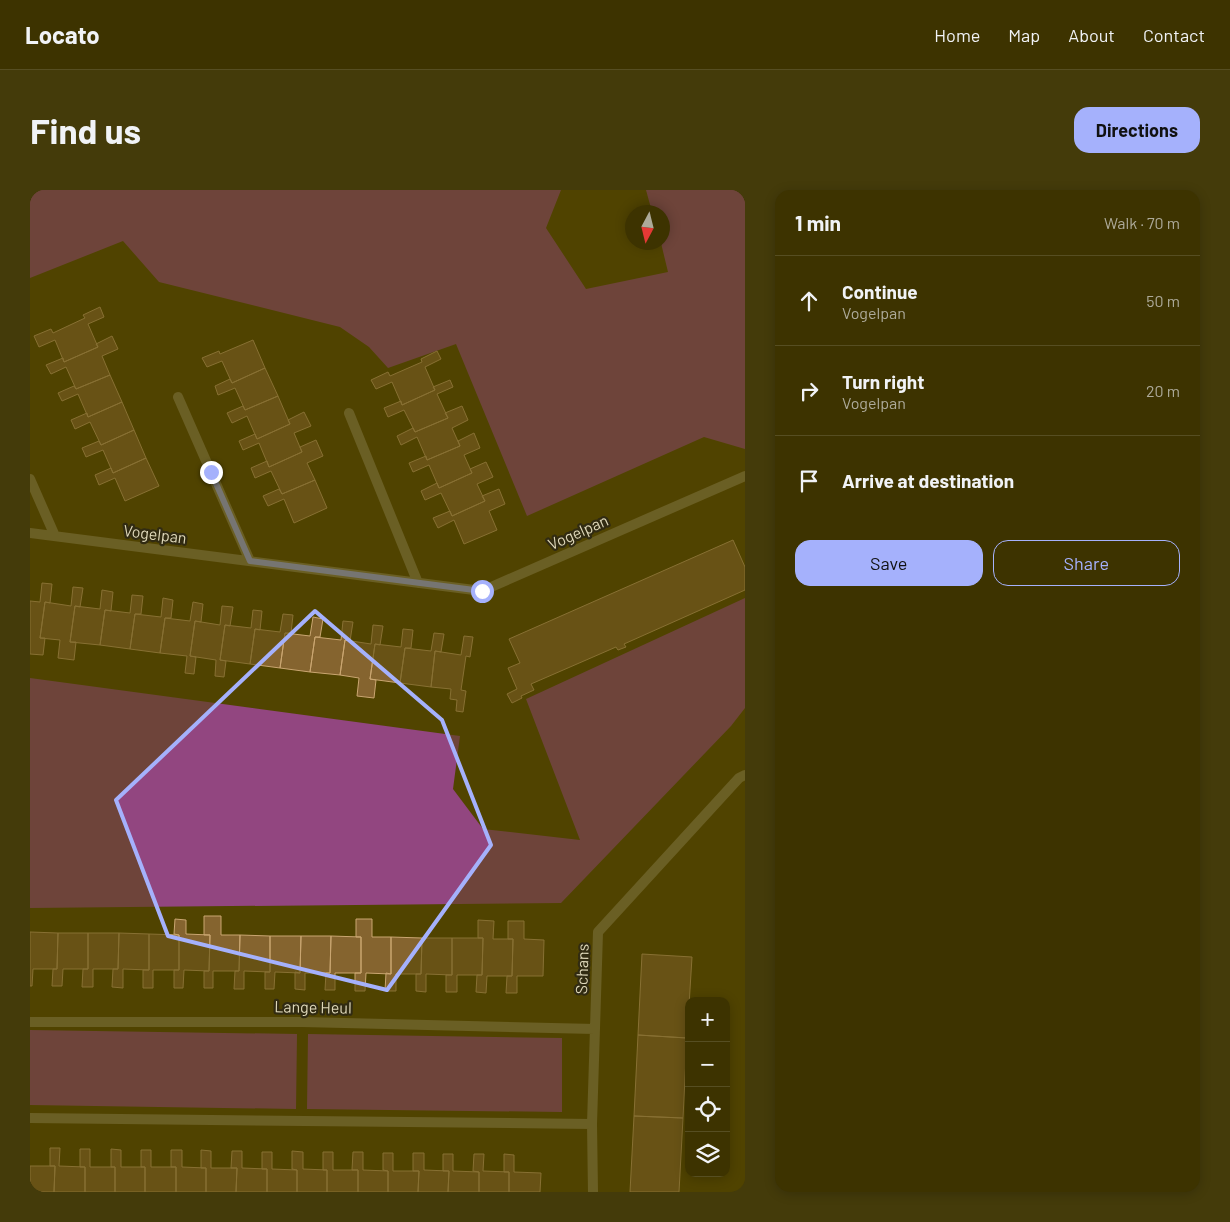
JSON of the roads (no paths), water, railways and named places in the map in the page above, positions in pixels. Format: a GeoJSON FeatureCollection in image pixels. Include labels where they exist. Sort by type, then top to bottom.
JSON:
{"type":"FeatureCollection","features":[{"type":"Feature","properties":{"kind":"street"},"geometry":{"type":"LineString","coordinates":[[178,397],[250,561]]}},
{"type":"Feature","properties":{"kind":"street"},"geometry":{"type":"LineString","coordinates":[[348,413],[418,583]]}},
{"type":"Feature","properties":{"kind":"street","name":"Vogelpan"},"geometry":{"type":"LineString","coordinates":[[30,533],[482,591],[745,476]]}},
{"type":"Feature","properties":{"kind":"street"},"geometry":{"type":"LineString","coordinates":[[30,479],[55,536]]}},
{"type":"Feature","properties":{"kind":"street","name":"Schans"},"geometry":{"type":"LineString","coordinates":[[594,1192],[592,1124],[598,932],[739,778],[745,775]]}},
{"type":"Feature","properties":{"kind":"street","name":"Lange Heul"},"geometry":{"type":"LineString","coordinates":[[30,1022],[303,1022],[596,1029]]}},
{"type":"Feature","properties":{"kind":"street"},"geometry":{"type":"LineString","coordinates":[[30,1118],[592,1124]]}}]}
